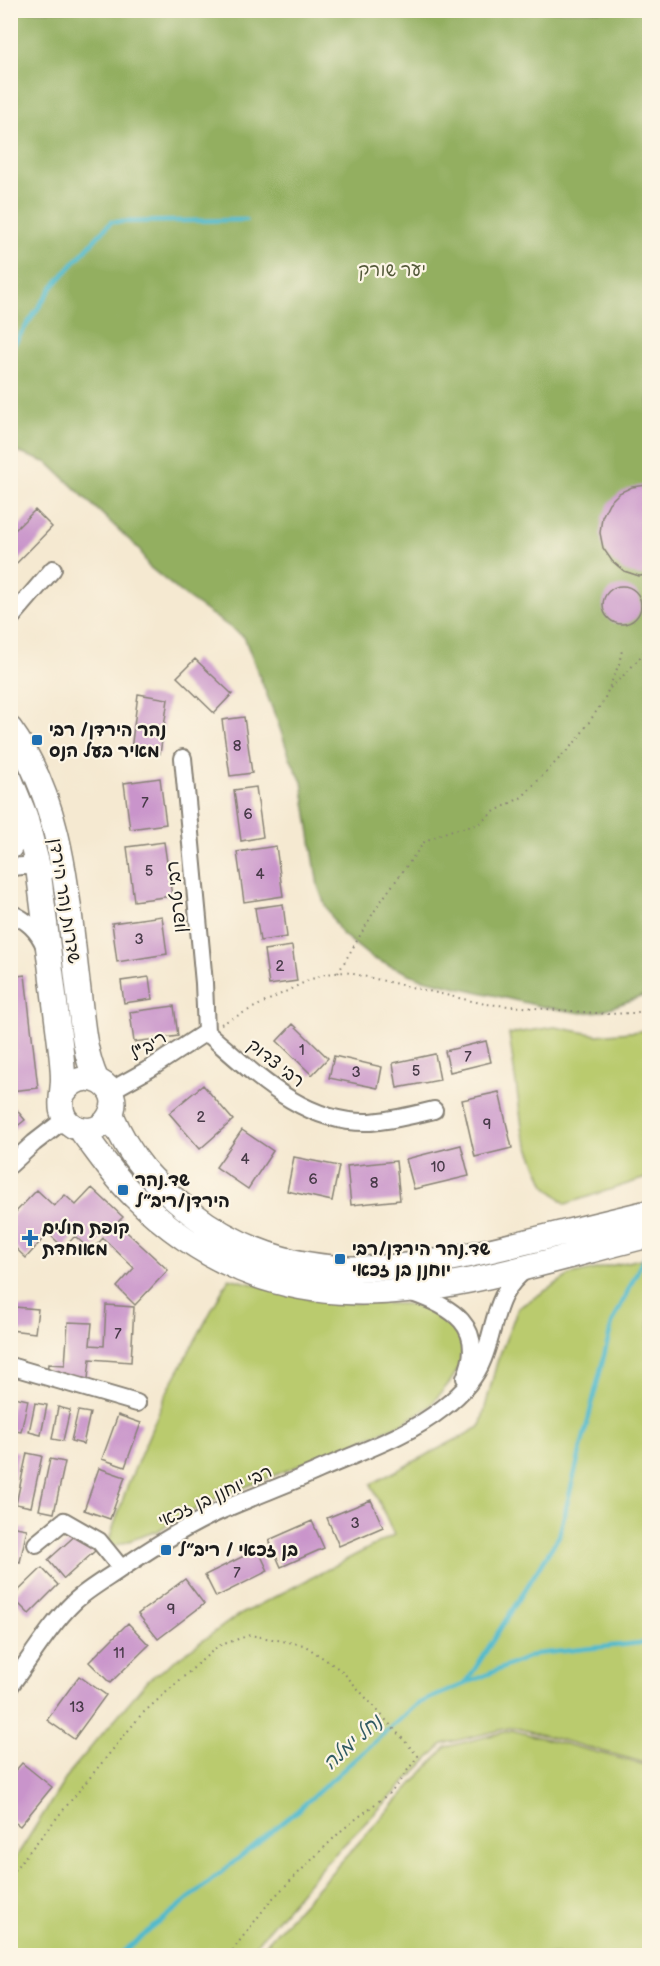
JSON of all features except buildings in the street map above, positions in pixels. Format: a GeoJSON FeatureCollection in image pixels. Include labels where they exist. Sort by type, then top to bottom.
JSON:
{"type":"FeatureCollection","features":[{"type":"Feature","properties":{"kind":"main road","name":"שדרות נהר הירדן"},"geometry":{"type":"LineString","coordinates":[[10,729],[21,744],[49,808],[63,868],[86,1049],[128,1150],[151,1179],[169,1196],[216,1230],[243,1245],[300,1263],[366,1269],[432,1263],[650,1212]]}},
{"type":"Feature","properties":{"kind":"main road","name":"שדרות נהר הירדן"},"geometry":{"type":"LineString","coordinates":[[15,788],[26,816],[38,867],[69,1115]]}},
{"type":"Feature","properties":{"kind":"main road"},"geometry":{"type":"LineString","coordinates":[[10,847],[16,831],[15,788]]}},
{"type":"Feature","properties":{"kind":"main road"},"geometry":{"type":"LineString","coordinates":[[69,1115],[94,1129],[101,1126],[105,1095],[88,1078],[72,1083],[66,1089],[69,1115],[114,1175],[147,1208],[203,1251],[233,1267],[295,1287],[366,1294],[446,1285],[650,1235]]}},
{"type":"Feature","properties":{"kind":"street"},"geometry":{"type":"LineString","coordinates":[[10,619],[53,569]]}},
{"type":"Feature","properties":{"kind":"street","name":"רבי טרפון"},"geometry":{"type":"LineString","coordinates":[[183,758],[204,983],[206,1032]]}},
{"type":"Feature","properties":{"kind":"street"},"geometry":{"type":"LineString","coordinates":[[10,868],[38,867],[58,879],[66,891]]}},
{"type":"Feature","properties":{"kind":"street"},"geometry":{"type":"LineString","coordinates":[[10,913],[20,917],[36,931],[49,955]]}},
{"type":"Feature","properties":{"kind":"street","name":"ריב\"ל"},"geometry":{"type":"LineString","coordinates":[[105,1095],[152,1068],[206,1032]]}},
{"type":"Feature","properties":{"kind":"street","name":"רבי צדוק"},"geometry":{"type":"LineString","coordinates":[[206,1032],[265,1083],[298,1105],[337,1119],[370,1122],[434,1110]]}},
{"type":"Feature","properties":{"kind":"street"},"geometry":{"type":"LineString","coordinates":[[10,1165],[69,1115]]}},
{"type":"Feature","properties":{"kind":"street","name":"רבי יוחנן בן זכאי"},"geometry":{"type":"LineString","coordinates":[[10,1686],[59,1619],[74,1603],[159,1543],[218,1512],[301,1479],[403,1433],[442,1410],[460,1394],[476,1373],[503,1294],[521,1274],[534,1264]]}},
{"type":"Feature","properties":{"kind":"street","name":"רבי יוחנן בן זכאי"},"geometry":{"type":"LineString","coordinates":[[405,1291],[448,1308],[462,1320],[472,1344],[468,1372],[463,1383],[442,1410]]}},
{"type":"Feature","properties":{"kind":"street"},"geometry":{"type":"LineString","coordinates":[[10,1366],[137,1403]]}},
{"type":"Feature","properties":{"kind":"street"},"geometry":{"type":"LineString","coordinates":[[36,1544],[64,1521],[99,1541],[121,1568]]}},
{"type":"Feature","properties":{"kind":"path"},"geometry":{"type":"LineString","coordinates":[[609,689],[650,646]]}},
{"type":"Feature","properties":{"kind":"path"},"geometry":{"type":"LineString","coordinates":[[338,973],[378,904],[425,841],[449,831],[477,825],[495,811],[522,797],[577,740],[604,700],[622,651]]}},
{"type":"Feature","properties":{"kind":"path"},"geometry":{"type":"LineString","coordinates":[[206,1032],[309,980],[325,974],[345,972],[485,1004],[609,1014],[634,1013],[650,1008]]}},
{"type":"Feature","properties":{"kind":"path"},"geometry":{"type":"LineString","coordinates":[[10,1875],[141,1715],[218,1646],[250,1635],[304,1646],[342,1671],[417,1756],[393,1790],[342,1830],[271,1900],[228,1956]]}},
{"type":"Feature","properties":{"kind":"green space","name":"יער שורק"},"geometry":{"type":"Polygon","coordinates":[[[10,11],[649,11],[649,994],[601,1011],[582,1013],[544,1007],[419,978],[372,958],[341,933],[325,905],[318,886],[302,782],[290,758],[244,637],[189,599],[148,566],[140,550],[48,463],[20,453],[11,447],[10,11]]]}},
{"type":"Feature","properties":{"kind":"green space"},"geometry":{"type":"Polygon","coordinates":[[[555,1027],[597,1035],[641,1031],[649,1027],[649,1177],[566,1204],[545,1185],[523,1133],[509,1034],[555,1027]]]}},
{"type":"Feature","properties":{"kind":"green space"},"geometry":{"type":"Polygon","coordinates":[[[649,1257],[649,1764],[513,1727],[443,1744],[321,1868],[247,1955],[11,1955],[11,1865],[70,1772],[148,1680],[234,1618],[394,1535],[371,1484],[480,1427],[497,1362],[518,1308],[570,1275],[649,1257]]]}},
{"type":"Feature","properties":{"kind":"green space"},"geometry":{"type":"Polygon","coordinates":[[[229,1278],[324,1302],[405,1304],[430,1308],[453,1320],[464,1340],[464,1360],[450,1382],[429,1407],[402,1424],[213,1500],[157,1531],[106,1549],[127,1487],[168,1390],[229,1278]]]}},
{"type":"Feature","properties":{"kind":"green space"},"geometry":{"type":"Polygon","coordinates":[[[512,1730],[649,1766],[649,1955],[256,1955],[446,1747],[512,1730]]]}},
{"type":"Feature","properties":{"kind":"waterway"},"geometry":{"type":"LineString","coordinates":[[10,350],[53,286],[111,222],[246,220]]}},
{"type":"Feature","properties":{"kind":"waterway"},"geometry":{"type":"LineString","coordinates":[[466,1683],[559,1536],[612,1324],[650,1245]]}},
{"type":"Feature","properties":{"kind":"waterway","name":"נחל ימלה"},"geometry":{"type":"LineString","coordinates":[[118,1956],[298,1810],[417,1704],[536,1654],[650,1642]]}},
{"type":"Feature","properties":{"kind":"place","name":"נהר הירדן/ רבי מאיר בעל הנס"},"geometry":{"type":"Point","coordinates":[37,740]}},
{"type":"Feature","properties":{"kind":"place","name":"שד.נהר הירדן/ריב״ל"},"geometry":{"type":"Point","coordinates":[123,1190]}},
{"type":"Feature","properties":{"kind":"place","name":"קופת חולים מאוחדת"},"geometry":{"type":"Point","coordinates":[30,1238]}},
{"type":"Feature","properties":{"kind":"place","name":"שד.נהר הירדן/רבי יוחנן בן זכאי"},"geometry":{"type":"Point","coordinates":[340,1259]}},
{"type":"Feature","properties":{"kind":"place","name":"בן זכאי / ריב״ל"},"geometry":{"type":"Point","coordinates":[166,1550]}}]}
